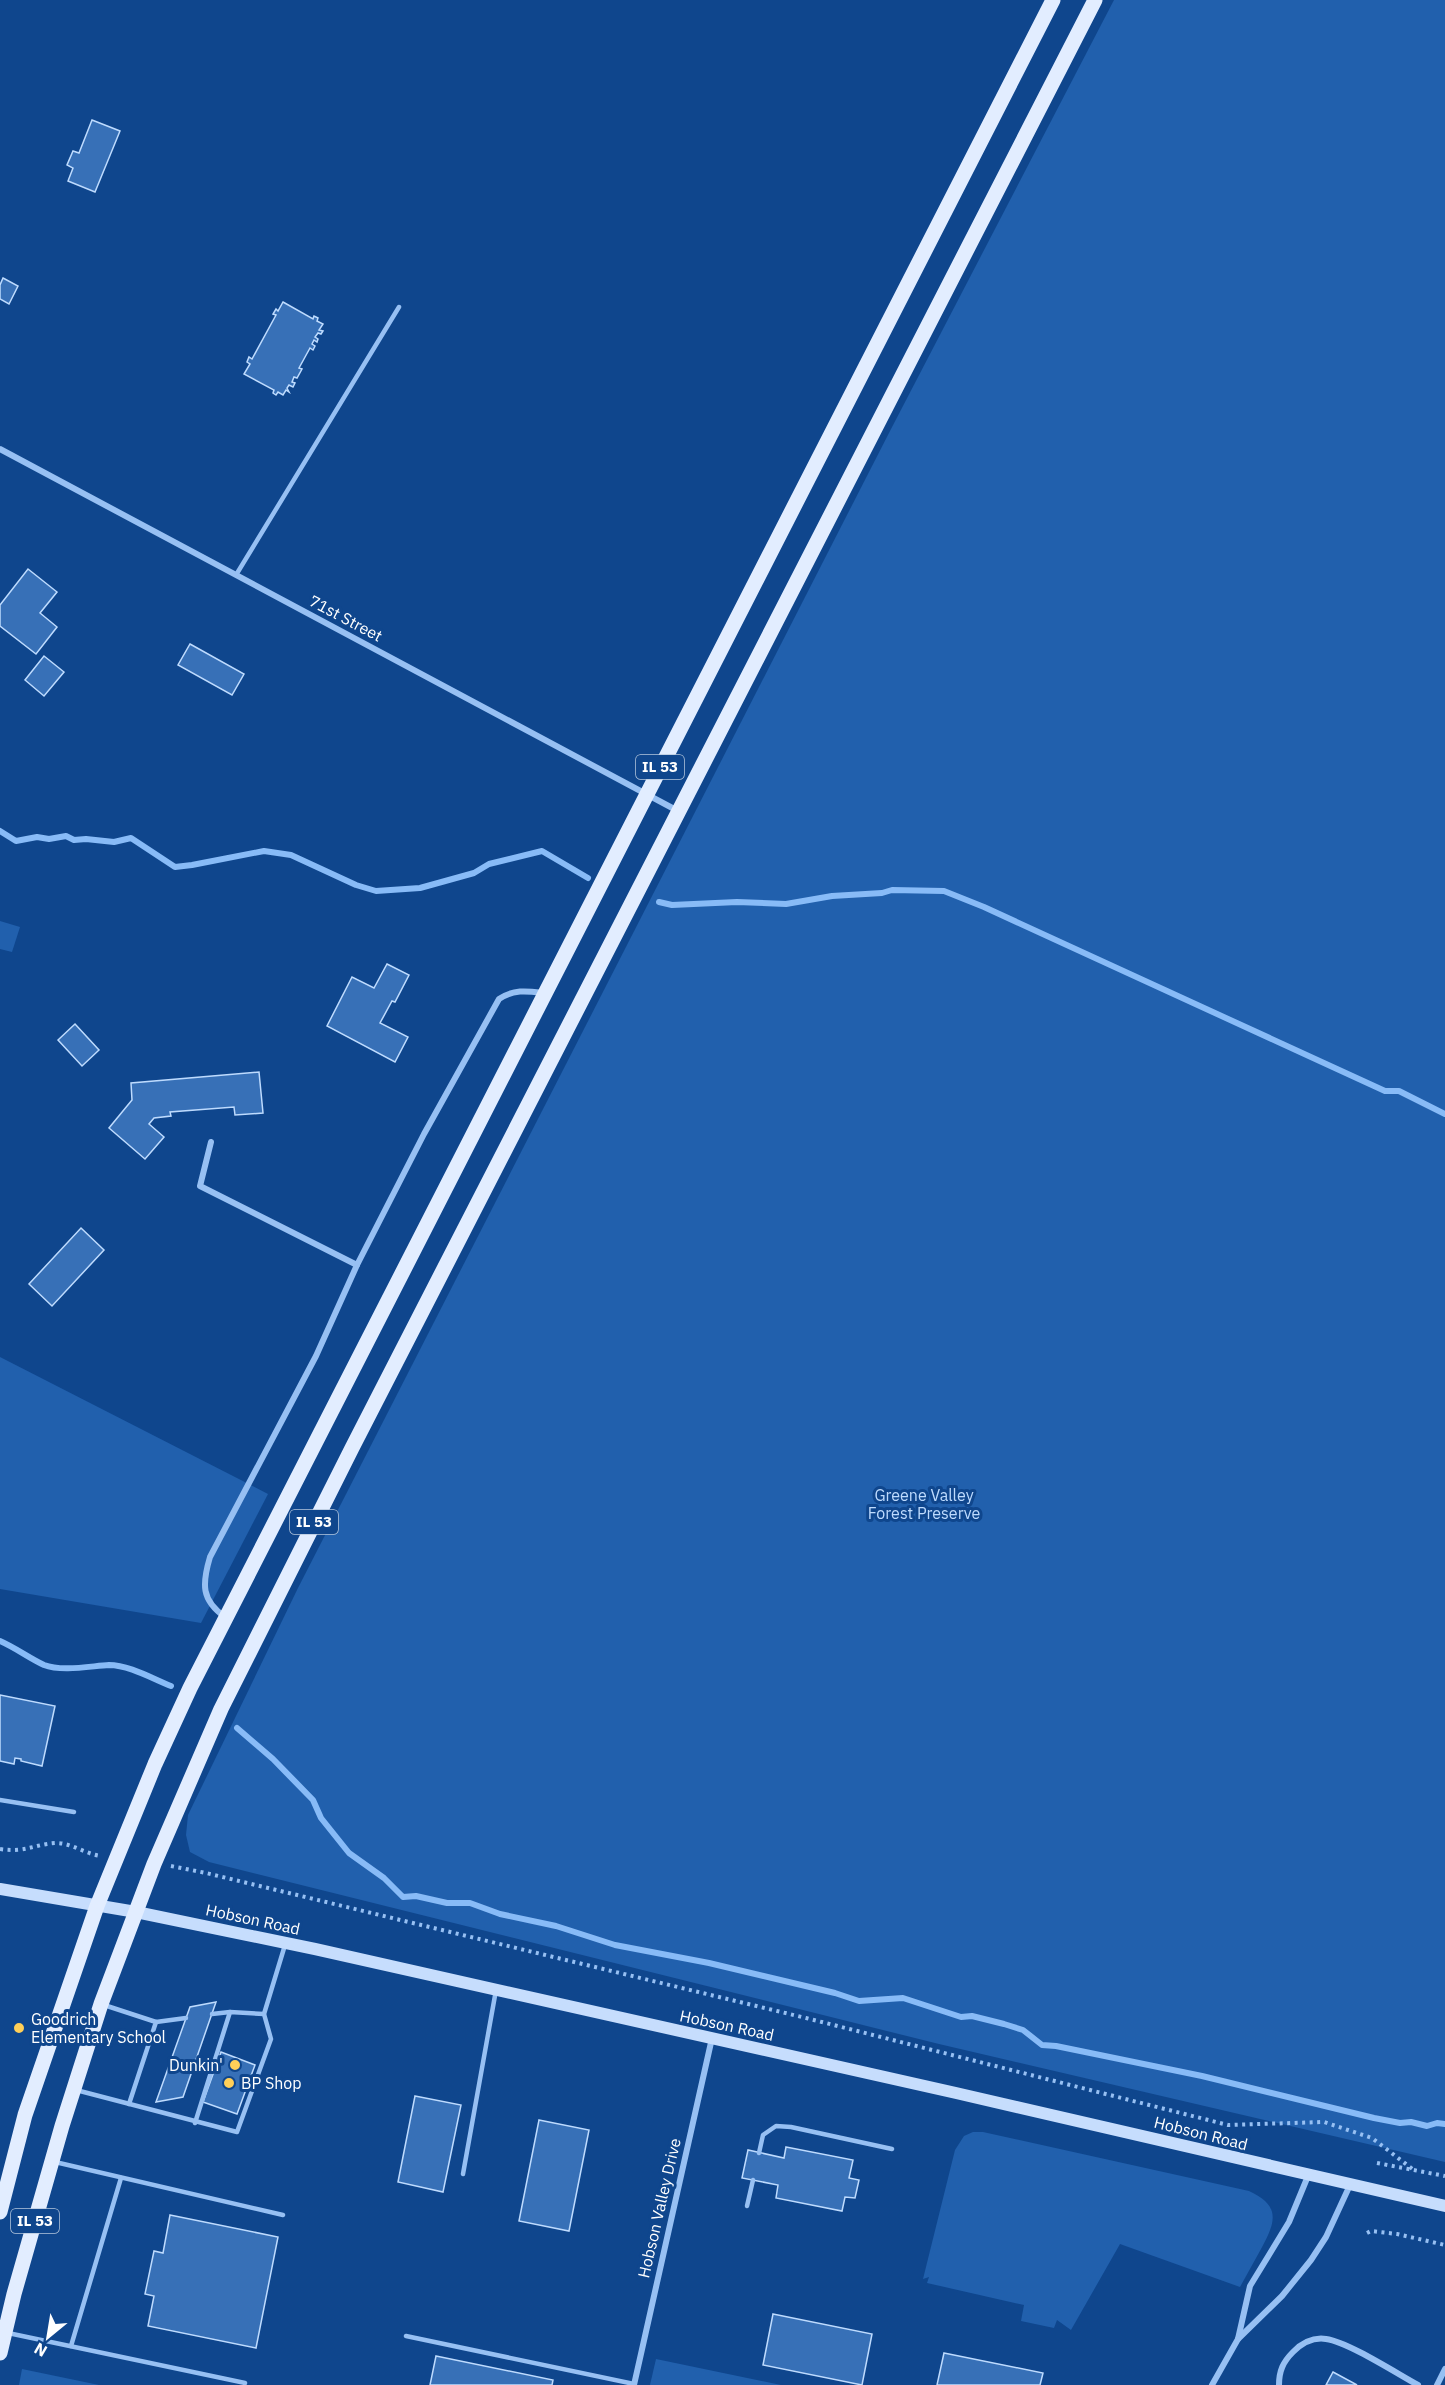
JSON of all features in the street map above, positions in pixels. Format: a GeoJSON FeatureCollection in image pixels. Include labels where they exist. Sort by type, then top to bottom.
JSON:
{"type":"FeatureCollection","features":[{"type":"Feature","properties":{"kind":"main road","name":"IL 53"},"geometry":{"type":"LineString","coordinates":[[0,2212],[25,2115],[97,1906],[155,1764],[225,1617],[1053,0]]}},
{"type":"Feature","properties":{"kind":"main road","name":"IL 53"},"geometry":{"type":"LineString","coordinates":[[0,2353],[52,2161],[101,2004],[178,1804],[221,1709],[1095,0]]}},
{"type":"Feature","properties":{"kind":"main road","name":"Hobson Road"},"geometry":{"type":"LineString","coordinates":[[0,1889],[136,1912],[286,1943],[1445,2206]]}},
{"type":"Feature","properties":{"kind":"street","name":"71st Street"},"geometry":{"type":"LineString","coordinates":[[0,449],[679,812]]}},
{"type":"Feature","properties":{"kind":"street"},"geometry":{"type":"LineString","coordinates":[[225,1617],[212,1607],[206,1598],[205,1582],[210,1557],[315,1356],[357,1265],[424,1134],[499,999],[509,993],[522,991],[544,994]]}},
{"type":"Feature","properties":{"kind":"street"},"geometry":{"type":"LineString","coordinates":[[211,1142],[200,1186],[357,1265]]}},
{"type":"Feature","properties":{"kind":"street","name":"Hobson Valley Drive"},"geometry":{"type":"LineString","coordinates":[[634,2385],[712,2038]]}},
{"type":"Feature","properties":{"kind":"street"},"geometry":{"type":"LineString","coordinates":[[1238,2339],[1250,2286],[1289,2222],[1308,2176]]}},
{"type":"Feature","properties":{"kind":"street"},"geometry":{"type":"LineString","coordinates":[[1212,2385],[1238,2339],[1282,2296],[1311,2260],[1326,2237],[1350,2185]]}},
{"type":"Feature","properties":{"kind":"street"},"geometry":{"type":"LineString","coordinates":[[1279,2385],[1279,2374],[1285,2360],[1297,2348],[1310,2340],[1326,2339],[1341,2343],[1418,2385]]}},
{"type":"Feature","properties":{"kind":"street"},"geometry":{"type":"LineString","coordinates":[[1437,2385],[1445,2369]]}},
{"type":"Feature","properties":{"kind":"lane"},"geometry":{"type":"LineString","coordinates":[[236,575],[399,307]]}},
{"type":"Feature","properties":{"kind":"lane"},"geometry":{"type":"LineString","coordinates":[[0,1800],[74,1812]]}},
{"type":"Feature","properties":{"kind":"lane"},"geometry":{"type":"LineString","coordinates":[[74,2089],[195,2123],[237,2132],[271,2039],[264,2014],[286,1943]]}},
{"type":"Feature","properties":{"kind":"lane"},"geometry":{"type":"LineString","coordinates":[[463,2174],[496,1990]]}},
{"type":"Feature","properties":{"kind":"lane"},"geometry":{"type":"LineString","coordinates":[[101,2004],[156,2022],[186,2018]]}},
{"type":"Feature","properties":{"kind":"lane"},"geometry":{"type":"LineString","coordinates":[[212,2014],[230,2012],[264,2014]]}},
{"type":"Feature","properties":{"kind":"lane"},"geometry":{"type":"LineString","coordinates":[[195,2123],[230,2012]]}},
{"type":"Feature","properties":{"kind":"lane"},"geometry":{"type":"LineString","coordinates":[[129,2104],[156,2022]]}},
{"type":"Feature","properties":{"kind":"lane"},"geometry":{"type":"LineString","coordinates":[[759,2152],[763,2135],[776,2126],[791,2127],[892,2149]]}},
{"type":"Feature","properties":{"kind":"lane"},"geometry":{"type":"LineString","coordinates":[[52,2161],[283,2215]]}},
{"type":"Feature","properties":{"kind":"lane"},"geometry":{"type":"LineString","coordinates":[[71,2346],[121,2178]]}},
{"type":"Feature","properties":{"kind":"lane"},"geometry":{"type":"LineString","coordinates":[[747,2206],[753,2180]]}},
{"type":"Feature","properties":{"kind":"lane"},"geometry":{"type":"LineString","coordinates":[[5,2332],[245,2383]]}},
{"type":"Feature","properties":{"kind":"lane"},"geometry":{"type":"LineString","coordinates":[[406,2336],[634,2385]]}},
{"type":"Feature","properties":{"kind":"path"},"geometry":{"type":"LineString","coordinates":[[0,1849],[14,1851],[54,1843],[65,1844],[94,1855]]}},
{"type":"Feature","properties":{"kind":"path"},"geometry":{"type":"LineString","coordinates":[[188,1869],[806,2018],[1228,2125],[1324,2122],[1372,2138],[1415,2171]]}},
{"type":"Feature","properties":{"kind":"path"},"geometry":{"type":"LineString","coordinates":[[1377,2163],[1445,2176]]}},
{"type":"Feature","properties":{"kind":"path"},"geometry":{"type":"LineString","coordinates":[[1367,2233],[1371,2231],[1397,2234],[1445,2245]]}},
{"type":"Feature","properties":{"kind":"green space","name":"Greene Valley Forest Preserve"},"geometry":{"type":"Polygon","coordinates":[[[1114,0],[1445,0],[1445,2162],[939,2044],[209,1862],[190,1852],[186,1835],[188,1815],[298,1588],[890,431],[1114,0]]]}},
{"type":"Feature","properties":{"kind":"green space"},"geometry":{"type":"Polygon","coordinates":[[[0,921],[20,927],[12,952],[0,949],[0,921]]]}},
{"type":"Feature","properties":{"kind":"green space"},"geometry":{"type":"Polygon","coordinates":[[[0,1357],[268,1494],[201,1623],[0,1589],[0,1357]]]}},
{"type":"Feature","properties":{"kind":"green space"},"geometry":{"type":"Polygon","coordinates":[[[973,2132],[983,2132],[1249,2191],[1260,2197],[1271,2209],[1273,2216],[1270,2231],[1240,2287],[1120,2244],[1071,2330],[1057,2320],[1054,2328],[1021,2321],[1024,2305],[927,2283],[929,2277],[923,2279],[955,2150],[964,2136],[973,2132]]]}},
{"type":"Feature","properties":{"kind":"green space"},"geometry":{"type":"Polygon","coordinates":[[[656,2359],[781,2385],[650,2385],[656,2359]]]}},
{"type":"Feature","properties":{"kind":"green space"},"geometry":{"type":"Polygon","coordinates":[[[22,2369],[99,2385],[19,2385],[22,2369]]]}},
{"type":"Feature","properties":{"kind":"building"},"geometry":{"type":"Polygon","coordinates":[[[92,120],[120,131],[95,192],[68,181],[73,168],[67,165],[73,151],[79,153],[92,120]]]}},
{"type":"Feature","properties":{"kind":"building"},"geometry":{"type":"Polygon","coordinates":[[[3,278],[18,286],[9,304],[0,299],[0,285],[3,278]]]}},
{"type":"Feature","properties":{"kind":"building"},"geometry":{"type":"Polygon","coordinates":[[[283,302],[313,319],[314,316],[318,318],[317,321],[323,324],[319,330],[323,331],[315,337],[318,339],[317,342],[314,340],[313,350],[310,348],[299,368],[302,369],[297,378],[294,377],[293,387],[289,385],[287,388],[289,392],[286,390],[283,395],[278,392],[276,395],[273,393],[274,390],[244,374],[250,364],[247,362],[249,357],[252,359],[276,315],[273,314],[276,309],[278,311],[283,302]]]}},
{"type":"Feature","properties":{"kind":"building"},"geometry":{"type":"Polygon","coordinates":[[[28,569],[57,592],[40,613],[57,627],[36,654],[0,626],[0,605],[28,569]]]}},
{"type":"Feature","properties":{"kind":"building"},"geometry":{"type":"Polygon","coordinates":[[[190,644],[244,674],[232,695],[178,665],[190,644]]]}},
{"type":"Feature","properties":{"kind":"building"},"geometry":{"type":"Polygon","coordinates":[[[44,656],[64,672],[44,696],[25,680],[44,656]]]}},
{"type":"Feature","properties":{"kind":"building"},"geometry":{"type":"Polygon","coordinates":[[[387,964],[409,975],[395,1002],[392,1001],[380,1023],[408,1037],[395,1062],[327,1026],[352,977],[374,988],[387,964]]]}},
{"type":"Feature","properties":{"kind":"building"},"geometry":{"type":"Polygon","coordinates":[[[75,1024],[99,1050],[82,1066],[58,1040],[75,1024]]]}},
{"type":"Feature","properties":{"kind":"building"},"geometry":{"type":"Polygon","coordinates":[[[259,1072],[263,1113],[235,1115],[234,1107],[170,1112],[171,1116],[154,1118],[149,1124],[164,1137],[145,1159],[109,1128],[132,1100],[131,1083],[259,1072]]]}},
{"type":"Feature","properties":{"kind":"building"},"geometry":{"type":"Polygon","coordinates":[[[81,1228],[104,1250],[52,1306],[29,1284],[81,1228]]]}},
{"type":"Feature","properties":{"kind":"building"},"geometry":{"type":"Polygon","coordinates":[[[0,1695],[55,1706],[42,1766],[15,1758],[14,1764],[0,1761],[0,1695]]]}},
{"type":"Feature","properties":{"kind":"building"},"geometry":{"type":"Polygon","coordinates":[[[216,2002],[183,2097],[156,2102],[190,2007],[216,2002]]]}},
{"type":"Feature","properties":{"kind":"building","name":"BP Shop"},"geometry":{"type":"Polygon","coordinates":[[[221,2052],[255,2065],[237,2114],[203,2102],[221,2052]]]}},
{"type":"Feature","properties":{"kind":"building"},"geometry":{"type":"Polygon","coordinates":[[[415,2096],[461,2105],[443,2192],[398,2182],[415,2096]]]}},
{"type":"Feature","properties":{"kind":"building"},"geometry":{"type":"Polygon","coordinates":[[[539,2120],[589,2130],[569,2231],[519,2221],[539,2120]]]}},
{"type":"Feature","properties":{"kind":"building"},"geometry":{"type":"Polygon","coordinates":[[[786,2147],[853,2160],[849,2178],[859,2180],[855,2198],[845,2197],[842,2211],[776,2198],[778,2185],[742,2178],[748,2150],[784,2158],[786,2147]]]}},
{"type":"Feature","properties":{"kind":"building"},"geometry":{"type":"Polygon","coordinates":[[[170,2215],[278,2237],[256,2348],[148,2326],[154,2296],[145,2294],[154,2251],[163,2253],[170,2215]]]}},
{"type":"Feature","properties":{"kind":"building"},"geometry":{"type":"Polygon","coordinates":[[[773,2314],[872,2334],[862,2385],[763,2365],[773,2314]]]}},
{"type":"Feature","properties":{"kind":"building"},"geometry":{"type":"Polygon","coordinates":[[[944,2353],[1043,2373],[1040,2385],[937,2385],[944,2353]]]}},
{"type":"Feature","properties":{"kind":"building"},"geometry":{"type":"Polygon","coordinates":[[[436,2356],[553,2380],[552,2385],[430,2385],[436,2356]]]}},
{"type":"Feature","properties":{"kind":"building"},"geometry":{"type":"Polygon","coordinates":[[[1333,2372],[1357,2385],[1326,2385],[1333,2372]]]}},
{"type":"Feature","properties":{"kind":"waterway"},"geometry":{"type":"LineString","coordinates":[[0,831],[16,841],[37,837],[49,839],[66,836],[74,840],[114,842],[131,838],[175,867],[264,851],[291,855],[356,885],[376,891],[420,888],[474,873],[489,864],[542,851],[588,878]]}},
{"type":"Feature","properties":{"kind":"waterway"},"geometry":{"type":"LineString","coordinates":[[659,902],[672,905],[737,902],[786,904],[832,896],[882,893],[892,890],[944,891],[984,907],[1385,1091],[1399,1091],[1445,1114]]}},
{"type":"Feature","properties":{"kind":"waterway"},"geometry":{"type":"LineString","coordinates":[[0,1641],[51,1667],[117,1666],[133,1670],[171,1686]]}},
{"type":"Feature","properties":{"kind":"waterway"},"geometry":{"type":"LineString","coordinates":[[237,1728],[273,1759],[313,1800],[321,1818],[349,1853],[384,1878],[403,1897],[416,1896],[447,1903],[470,1903],[500,1914],[556,1926],[615,1945],[709,1963],[835,1993],[859,2001],[903,1998],[961,2017],[972,2016],[1023,2030],[1042,2045],[1202,2076],[1374,2118],[1427,2126],[1437,2123],[1445,2124]]}},
{"type":"Feature","properties":{"kind":"place","name":"Goodrich Elementary School"},"geometry":{"type":"Point","coordinates":[19,2028]}},
{"type":"Feature","properties":{"kind":"place","name":"Dunkin'"},"geometry":{"type":"Point","coordinates":[235,2065]}},
{"type":"Feature","properties":{"kind":"place","name":"BP Shop"},"geometry":{"type":"Point","coordinates":[229,2083]}}]}
